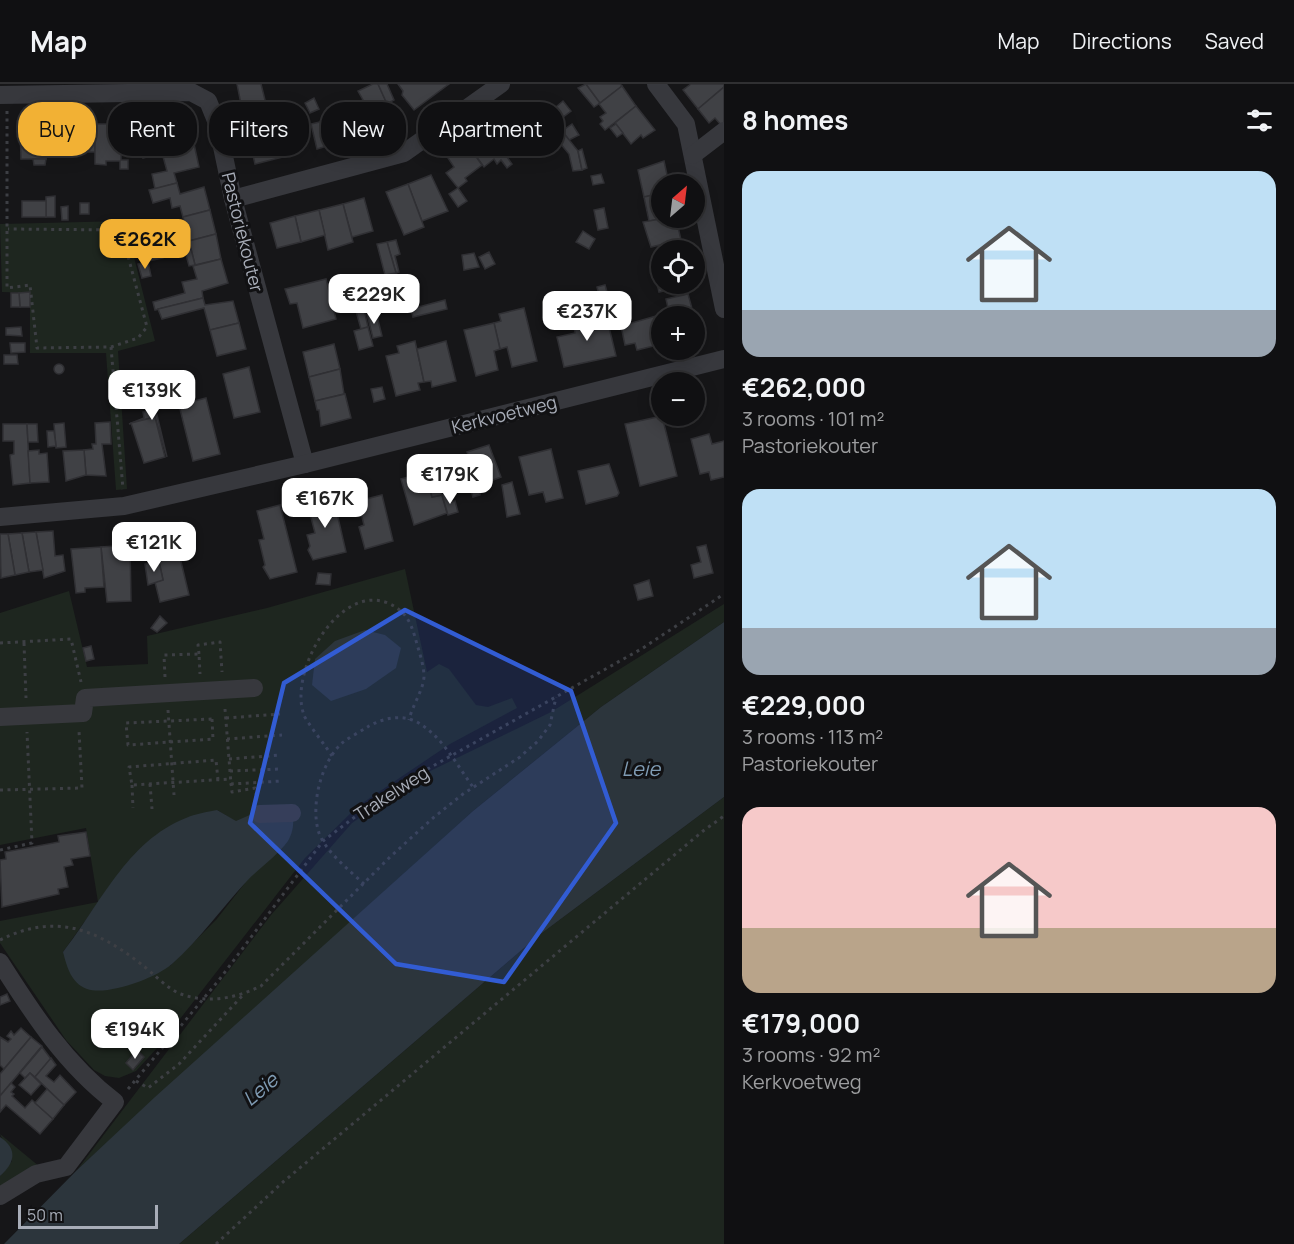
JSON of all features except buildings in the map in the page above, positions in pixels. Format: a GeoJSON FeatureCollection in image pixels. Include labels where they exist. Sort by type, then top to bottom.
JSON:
{"type":"FeatureCollection","features":[{"type":"Feature","properties":{"kind":"street"},"geometry":{"type":"LineString","coordinates":[[233,199],[404,153],[501,84]]}},
{"type":"Feature","properties":{"kind":"street"},"geometry":{"type":"LineString","coordinates":[[656,84],[686,124],[724,309]]}},
{"type":"Feature","properties":{"kind":"street","name":"Pastoriekouter"},"geometry":{"type":"LineString","coordinates":[[3,95],[191,92],[203,96],[213,108],[233,199],[304,464]]}},
{"type":"Feature","properties":{"kind":"street"},"geometry":{"type":"LineString","coordinates":[[693,155],[724,131]]}},
{"type":"Feature","properties":{"kind":"street","name":"Kerkvoetweg"},"geometry":{"type":"LineString","coordinates":[[0,517],[124,506],[304,464],[724,359]]}},
{"type":"Feature","properties":{"kind":"street"},"geometry":{"type":"LineString","coordinates":[[0,717],[26,716],[81,705],[254,688]]}},
{"type":"Feature","properties":{"kind":"street"},"geometry":{"type":"LineString","coordinates":[[260,814],[292,813]]}},
{"type":"Feature","properties":{"kind":"street"},"geometry":{"type":"LineString","coordinates":[[0,962],[42,1027],[86,1078],[115,1102],[66,1167],[36,1174],[0,1196]]}},
{"type":"Feature","properties":{"kind":"path"},"geometry":{"type":"LineString","coordinates":[[3,95],[8,229],[7,288],[30,285],[37,348],[111,347],[138,338],[147,327],[121,230],[8,229]]}},
{"type":"Feature","properties":{"kind":"path"},"geometry":{"type":"LineString","coordinates":[[111,347],[124,506]]}},
{"type":"Feature","properties":{"kind":"path","name":"Trakelweg"},"geometry":{"type":"LineString","coordinates":[[242,996],[179,1064],[148,1088],[136,1081],[203,1000],[323,841],[392,789],[643,648],[724,594]]}},
{"type":"Feature","properties":{"kind":"path"},"geometry":{"type":"LineString","coordinates":[[332,756],[303,713],[305,667],[322,636],[336,619],[357,602],[377,600],[386,603],[398,608],[411,624],[424,680],[409,720]]}},
{"type":"Feature","properties":{"kind":"path"},"geometry":{"type":"LineString","coordinates":[[0,643],[71,639],[81,705],[82,788],[0,790]]}},
{"type":"Feature","properties":{"kind":"path"},"geometry":{"type":"LineString","coordinates":[[199,654],[198,645],[220,642],[232,792],[255,788],[256,792]]}},
{"type":"Feature","properties":{"kind":"path"},"geometry":{"type":"LineString","coordinates":[[0,850],[32,843],[24,643]]}},
{"type":"Feature","properties":{"kind":"path"},"geometry":{"type":"LineString","coordinates":[[223,690],[231,784],[282,781]]}},
{"type":"Feature","properties":{"kind":"path"},"geometry":{"type":"LineString","coordinates":[[0,940],[21,929],[39,925],[58,925],[79,930],[112,944],[179,994],[203,1000],[242,996],[261,986],[433,818],[538,741],[550,725],[556,697]]}},
{"type":"Feature","properties":{"kind":"path"},"geometry":{"type":"LineString","coordinates":[[226,718],[280,714]]}},
{"type":"Feature","properties":{"kind":"path"},"geometry":{"type":"LineString","coordinates":[[364,884],[323,841],[317,823],[317,798],[332,756],[342,743],[378,721],[393,717],[409,720],[429,730],[473,787]]}},
{"type":"Feature","properties":{"kind":"path"},"geometry":{"type":"LineString","coordinates":[[212,719],[213,739],[131,743],[128,745],[126,723],[212,719]]}},
{"type":"Feature","properties":{"kind":"path"},"geometry":{"type":"LineString","coordinates":[[227,739],[282,735]]}},
{"type":"Feature","properties":{"kind":"path"},"geometry":{"type":"LineString","coordinates":[[229,759],[281,755]]}},
{"type":"Feature","properties":{"kind":"path"},"geometry":{"type":"LineString","coordinates":[[134,808],[129,767],[216,760],[218,780]]}},
{"type":"Feature","properties":{"kind":"path"},"geometry":{"type":"LineString","coordinates":[[230,771],[281,769]]}},
{"type":"Feature","properties":{"kind":"path"},"geometry":{"type":"LineString","coordinates":[[132,785],[231,779]]}},
{"type":"Feature","properties":{"kind":"path"},"geometry":{"type":"LineString","coordinates":[[150,784],[152,808]]}},
{"type":"Feature","properties":{"kind":"path"},"geometry":{"type":"LineString","coordinates":[[216,1244],[283,1182],[686,845],[724,816]]}},
{"type":"Feature","properties":{"kind":"highlighted area"},"geometry":{"type":"Polygon","coordinates":[[[405,610],[571,691],[616,823],[504,982],[396,964],[250,823],[284,683],[405,610]]]}},
{"type":"Feature","properties":{"kind":"shaded area"},"geometry":{"type":"Polygon","coordinates":[[[125,221],[155,341],[118,351],[127,489],[116,490],[106,353],[30,353],[30,293],[2,292],[0,224],[125,221]]]}},
{"type":"Feature","properties":{"kind":"shaded area"},"geometry":{"type":"Polygon","coordinates":[[[405,569],[427,672],[439,664],[449,669],[476,705],[488,707],[512,698],[517,708],[450,744],[358,806],[305,858],[159,1046],[136,1071],[119,1078],[105,1076],[94,1070],[66,1040],[0,943],[0,921],[98,902],[86,828],[0,845],[0,613],[69,591],[87,667],[148,664],[147,636],[267,608],[405,569]],[[217,810],[112,883],[63,952],[170,966],[216,920],[245,883],[235,821],[217,810]]]}},
{"type":"Feature","properties":{"kind":"shaded area"},"geometry":{"type":"Polygon","coordinates":[[[724,604],[724,622],[601,707],[473,811],[77,1170],[271,915],[352,823],[418,777],[551,712],[724,604]]]}},
{"type":"Feature","properties":{"kind":"shaded area"},"geometry":{"type":"Polygon","coordinates":[[[724,797],[724,1244],[179,1244],[538,936],[724,797]]]}},
{"type":"Feature","properties":{"kind":"shaded area"},"geometry":{"type":"Polygon","coordinates":[[[0,1134],[40,1167],[0,1187],[0,1176],[12,1161],[0,1134]]]}},
{"type":"Feature","properties":{"kind":"water","name":"Leie"},"geometry":{"type":"Polygon","coordinates":[[[724,622],[724,797],[538,936],[179,1244],[4,1244],[77,1170],[155,1097],[473,811],[601,707],[724,622]]]}},
{"type":"Feature","properties":{"kind":"water"},"geometry":{"type":"Polygon","coordinates":[[[365,630],[385,635],[401,648],[396,668],[366,689],[331,701],[312,685],[315,659],[335,641],[365,630]]]}},
{"type":"Feature","properties":{"kind":"water"},"geometry":{"type":"Polygon","coordinates":[[[217,810],[236,821],[259,811],[292,811],[291,833],[284,847],[246,882],[192,944],[165,969],[144,980],[107,990],[87,989],[77,983],[68,969],[63,952],[116,876],[147,842],[165,828],[201,813],[217,810]]]}},
{"type":"Feature","properties":{"kind":"water"},"geometry":{"type":"Polygon","coordinates":[[[0,1137],[10,1146],[12,1156],[9,1166],[0,1176],[0,1137]]]}}]}
